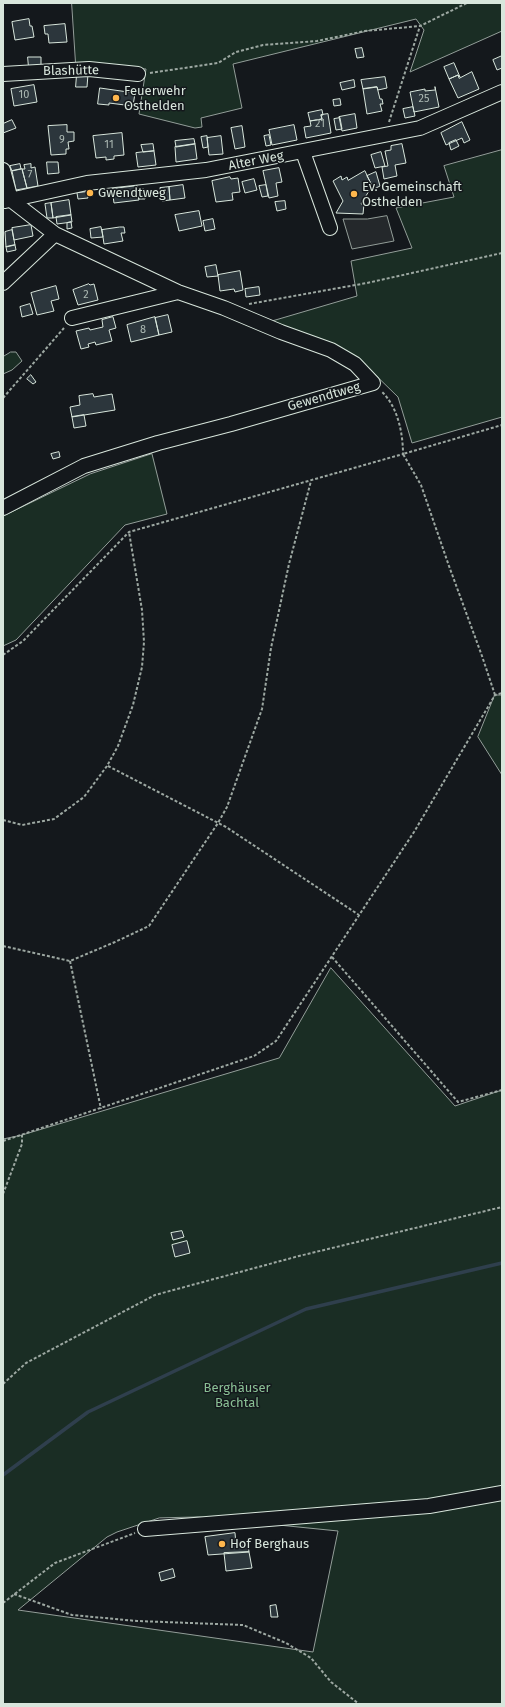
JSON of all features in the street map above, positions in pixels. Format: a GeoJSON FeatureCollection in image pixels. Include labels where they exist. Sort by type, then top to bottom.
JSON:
{"type":"FeatureCollection","features":[{"type":"Feature","properties":{"kind":"street","name":"Blashütte"},"geometry":{"type":"LineString","coordinates":[[3,74],[89,69],[138,74]]}},
{"type":"Feature","properties":{"kind":"street","name":"Alter Weg"},"geometry":{"type":"LineString","coordinates":[[7,200],[87,183],[206,170],[420,128],[502,92]]}},
{"type":"Feature","properties":{"kind":"street"},"geometry":{"type":"LineString","coordinates":[[303,152],[330,228]]}},
{"type":"Feature","properties":{"kind":"street"},"geometry":{"type":"LineString","coordinates":[[3,170],[7,200]]}},
{"type":"Feature","properties":{"kind":"street","name":"Gewendtweg"},"geometry":{"type":"LineString","coordinates":[[3,508],[84,466],[158,443],[231,424],[373,383],[355,364],[331,350],[281,332],[224,308],[178,292],[55,234],[7,200]]}},
{"type":"Feature","properties":{"kind":"street"},"geometry":{"type":"LineString","coordinates":[[3,283],[55,234]]}},
{"type":"Feature","properties":{"kind":"street"},"geometry":{"type":"LineString","coordinates":[[72,318],[178,292]]}},
{"type":"Feature","properties":{"kind":"street"},"geometry":{"type":"LineString","coordinates":[[145,1529],[429,1506],[502,1493]]}},
{"type":"Feature","properties":{"kind":"path"},"geometry":{"type":"LineString","coordinates":[[138,74],[218,64],[236,52],[263,45],[317,41],[365,31],[420,26],[467,3]]}},
{"type":"Feature","properties":{"kind":"path"},"geometry":{"type":"LineString","coordinates":[[384,135],[420,26]]}},
{"type":"Feature","properties":{"kind":"path"},"geometry":{"type":"LineString","coordinates":[[247,304],[367,283],[502,253]]}},
{"type":"Feature","properties":{"kind":"path"},"geometry":{"type":"LineString","coordinates":[[3,398],[72,318]]}},
{"type":"Feature","properties":{"kind":"path"},"geometry":{"type":"LineString","coordinates":[[373,383],[385,395],[396,414],[403,439],[403,454],[421,485],[495,695]]}},
{"type":"Feature","properties":{"kind":"path"},"geometry":{"type":"LineString","coordinates":[[3,654],[23,641],[130,532],[502,425]]}},
{"type":"Feature","properties":{"kind":"path"},"geometry":{"type":"LineString","coordinates":[[3,946],[28,953],[70,961],[149,926],[218,823],[227,807],[262,709],[271,648],[289,564],[311,481]]}},
{"type":"Feature","properties":{"kind":"path"},"geometry":{"type":"LineString","coordinates":[[3,820],[22,825],[54,819],[84,797],[107,766],[118,746],[133,705],[142,666],[144,642],[142,610],[130,532]]}},
{"type":"Feature","properties":{"kind":"path"},"geometry":{"type":"LineString","coordinates":[[3,1141],[254,1056],[276,1041],[414,832],[495,695],[502,692]]}},
{"type":"Feature","properties":{"kind":"path"},"geometry":{"type":"LineString","coordinates":[[107,766],[218,823],[359,915]]}},
{"type":"Feature","properties":{"kind":"path"},"geometry":{"type":"LineString","coordinates":[[332,957],[458,1102],[502,1090]]}},
{"type":"Feature","properties":{"kind":"path"},"geometry":{"type":"LineString","coordinates":[[70,961],[101,1109]]}},
{"type":"Feature","properties":{"kind":"path"},"geometry":{"type":"LineString","coordinates":[[3,1194],[22,1144],[22,1135]]}},
{"type":"Feature","properties":{"kind":"path"},"geometry":{"type":"LineString","coordinates":[[3,1384],[26,1362],[155,1295],[299,1256],[502,1207]]}},
{"type":"Feature","properties":{"kind":"path"},"geometry":{"type":"LineString","coordinates":[[3,1603],[55,1563],[145,1529]]}},
{"type":"Feature","properties":{"kind":"path"},"geometry":{"type":"LineString","coordinates":[[14,1594],[72,1615],[137,1621],[243,1625],[286,1643],[311,1658],[331,1682],[359,1704]]}},
{"type":"Feature","properties":{"kind":"green space"},"geometry":{"type":"Polygon","coordinates":[[[72,3],[502,3],[502,31],[410,72],[424,30],[416,19],[233,64],[242,108],[201,118],[202,127],[195,128],[139,114],[146,69],[76,64],[72,3]]]}},
{"type":"Feature","properties":{"kind":"green space"},"geometry":{"type":"Polygon","coordinates":[[[502,150],[502,417],[412,443],[398,397],[356,356],[272,321],[357,296],[351,261],[412,248],[396,208],[454,197],[444,166],[502,150]]]}},
{"type":"Feature","properties":{"kind":"green space"},"geometry":{"type":"Polygon","coordinates":[[[11,352],[16,352],[22,361],[12,370],[3,374],[3,357],[11,352]]]}},
{"type":"Feature","properties":{"kind":"green space"},"geometry":{"type":"Polygon","coordinates":[[[152,454],[167,514],[125,525],[16,640],[3,646],[3,516],[90,474],[152,454]]]}},
{"type":"Feature","properties":{"kind":"green space"},"geometry":{"type":"Polygon","coordinates":[[[495,695],[502,695],[502,775],[478,737],[495,695]]]}},
{"type":"Feature","properties":{"kind":"green space","name":"Berghäuser Bachtal"},"geometry":{"type":"Polygon","coordinates":[[[331,968],[455,1106],[502,1090],[502,1704],[3,1704],[3,1139],[22,1135],[279,1058],[331,968]],[[199,1517],[159,1518],[117,1532],[107,1537],[18,1610],[313,1652],[338,1531],[199,1517]]]}},
{"type":"Feature","properties":{"kind":"shaded area"},"geometry":{"type":"Polygon","coordinates":[[[387,216],[394,241],[352,249],[343,219],[367,219],[387,216]]]}},
{"type":"Feature","properties":{"kind":"building"},"geometry":{"type":"Polygon","coordinates":[[[29,19],[34,37],[15,40],[12,22],[29,19]]]}},
{"type":"Feature","properties":{"kind":"building"},"geometry":{"type":"Polygon","coordinates":[[[65,24],[67,42],[49,43],[48,34],[45,34],[44,26],[65,24]]]}},
{"type":"Feature","properties":{"kind":"building"},"geometry":{"type":"Polygon","coordinates":[[[362,48],[364,57],[357,58],[355,49],[362,48]]]}},
{"type":"Feature","properties":{"kind":"building"},"geometry":{"type":"Polygon","coordinates":[[[502,56],[502,68],[497,70],[493,60],[502,56]]]}},
{"type":"Feature","properties":{"kind":"building"},"geometry":{"type":"Polygon","coordinates":[[[28,57],[41,57],[41,67],[29,68],[28,57]]]}},
{"type":"Feature","properties":{"kind":"building"},"geometry":{"type":"Polygon","coordinates":[[[454,63],[460,77],[458,75],[449,79],[444,67],[454,63]]]}},
{"type":"Feature","properties":{"kind":"building"},"geometry":{"type":"Polygon","coordinates":[[[472,72],[479,89],[458,98],[449,79],[458,75],[459,78],[472,72]]]}},
{"type":"Feature","properties":{"kind":"building"},"geometry":{"type":"Polygon","coordinates":[[[77,74],[88,74],[87,87],[76,87],[77,74]]]}},
{"type":"Feature","properties":{"kind":"building"},"geometry":{"type":"Polygon","coordinates":[[[385,77],[387,88],[378,90],[377,87],[363,89],[361,80],[385,77]]]}},
{"type":"Feature","properties":{"kind":"building"},"geometry":{"type":"Polygon","coordinates":[[[354,80],[355,87],[342,90],[340,83],[354,80]]]}},
{"type":"Feature","properties":{"kind":"building"},"geometry":{"type":"Polygon","coordinates":[[[34,85],[37,102],[14,106],[11,89],[34,85]]]}},
{"type":"Feature","properties":{"kind":"building"},"geometry":{"type":"Polygon","coordinates":[[[377,87],[380,99],[382,99],[383,104],[380,104],[382,111],[367,114],[363,89],[377,87]]]}},
{"type":"Feature","properties":{"kind":"building"},"geometry":{"type":"Polygon","coordinates":[[[435,87],[439,107],[414,112],[410,92],[425,89],[425,91],[435,90],[435,87]]]}},
{"type":"Feature","properties":{"kind":"building","name":"Feuerwehr Osthelden"},"geometry":{"type":"Polygon","coordinates":[[[100,88],[135,93],[133,106],[109,103],[109,105],[98,104],[100,88]]]}},
{"type":"Feature","properties":{"kind":"building"},"geometry":{"type":"Polygon","coordinates":[[[340,99],[341,105],[334,106],[333,100],[340,99]]]}},
{"type":"Feature","properties":{"kind":"building"},"geometry":{"type":"Polygon","coordinates":[[[413,107],[415,116],[405,118],[403,109],[413,107]]]}},
{"type":"Feature","properties":{"kind":"building"},"geometry":{"type":"Polygon","coordinates":[[[322,110],[322,119],[310,121],[308,113],[322,110]]]}},
{"type":"Feature","properties":{"kind":"building"},"geometry":{"type":"Polygon","coordinates":[[[328,114],[331,133],[306,138],[304,127],[311,126],[310,121],[322,119],[321,115],[328,114]]]}},
{"type":"Feature","properties":{"kind":"building"},"geometry":{"type":"Polygon","coordinates":[[[355,114],[357,128],[342,131],[339,117],[355,114]]]}},
{"type":"Feature","properties":{"kind":"building"},"geometry":{"type":"Polygon","coordinates":[[[340,118],[342,129],[336,130],[334,119],[340,118]]]}},
{"type":"Feature","properties":{"kind":"building"},"geometry":{"type":"Polygon","coordinates":[[[12,120],[16,128],[3,133],[3,124],[12,120]]]}},
{"type":"Feature","properties":{"kind":"building"},"geometry":{"type":"Polygon","coordinates":[[[462,122],[470,140],[464,143],[462,138],[446,145],[441,133],[462,122]]]}},
{"type":"Feature","properties":{"kind":"building"},"geometry":{"type":"Polygon","coordinates":[[[67,125],[67,132],[74,132],[74,141],[68,142],[69,149],[66,149],[66,154],[51,155],[48,126],[67,125]]]}},
{"type":"Feature","properties":{"kind":"building"},"geometry":{"type":"Polygon","coordinates":[[[294,125],[297,140],[272,145],[269,130],[294,125]]]}},
{"type":"Feature","properties":{"kind":"building"},"geometry":{"type":"Polygon","coordinates":[[[242,126],[245,147],[235,149],[231,128],[242,126]]]}},
{"type":"Feature","properties":{"kind":"building"},"geometry":{"type":"Polygon","coordinates":[[[122,133],[124,155],[114,156],[114,159],[106,160],[106,157],[96,158],[93,136],[122,133]]]}},
{"type":"Feature","properties":{"kind":"building"},"geometry":{"type":"Polygon","coordinates":[[[269,135],[271,145],[266,146],[264,136],[269,135]]]}},
{"type":"Feature","properties":{"kind":"building"},"geometry":{"type":"Polygon","coordinates":[[[207,136],[208,147],[203,148],[201,137],[207,136]]]}},
{"type":"Feature","properties":{"kind":"building"},"geometry":{"type":"Polygon","coordinates":[[[221,136],[223,154],[209,155],[207,138],[221,136]]]}},
{"type":"Feature","properties":{"kind":"building"},"geometry":{"type":"Polygon","coordinates":[[[194,139],[195,144],[176,147],[175,141],[194,139]]]}},
{"type":"Feature","properties":{"kind":"building"},"geometry":{"type":"Polygon","coordinates":[[[456,140],[459,146],[451,150],[449,143],[456,140]]]}},
{"type":"Feature","properties":{"kind":"building"},"geometry":{"type":"Polygon","coordinates":[[[153,144],[154,151],[143,152],[141,145],[153,144]]]}},
{"type":"Feature","properties":{"kind":"building"},"geometry":{"type":"Polygon","coordinates":[[[195,144],[197,159],[176,162],[175,147],[195,144]]]}},
{"type":"Feature","properties":{"kind":"building"},"geometry":{"type":"Polygon","coordinates":[[[402,144],[406,163],[395,165],[397,176],[384,179],[382,167],[388,166],[385,151],[391,150],[391,146],[402,144]]]}},
{"type":"Feature","properties":{"kind":"building"},"geometry":{"type":"Polygon","coordinates":[[[154,151],[156,165],[138,167],[136,153],[154,151]]]}},
{"type":"Feature","properties":{"kind":"building"},"geometry":{"type":"Polygon","coordinates":[[[381,152],[385,166],[375,168],[371,155],[381,152]]]}},
{"type":"Feature","properties":{"kind":"building"},"geometry":{"type":"Polygon","coordinates":[[[47,162],[58,162],[59,173],[48,174],[47,162]]]}},
{"type":"Feature","properties":{"kind":"building"},"geometry":{"type":"Polygon","coordinates":[[[20,164],[21,169],[12,171],[10,166],[20,164]]]}},
{"type":"Feature","properties":{"kind":"building"},"geometry":{"type":"Polygon","coordinates":[[[31,164],[31,168],[35,167],[38,186],[27,188],[22,169],[25,169],[24,165],[31,164]]]}},
{"type":"Feature","properties":{"kind":"building"},"geometry":{"type":"Polygon","coordinates":[[[279,168],[282,182],[276,183],[278,196],[269,198],[263,171],[279,168]]]}},
{"type":"Feature","properties":{"kind":"building"},"geometry":{"type":"Polygon","coordinates":[[[22,169],[27,188],[16,190],[12,171],[22,169]]]}},
{"type":"Feature","properties":{"kind":"building","name":"Ev. Gemeinschaft Osthelden"},"geometry":{"type":"Polygon","coordinates":[[[365,171],[372,186],[361,204],[364,204],[363,214],[336,213],[343,201],[333,181],[341,176],[342,180],[347,177],[348,180],[365,171]]]}},
{"type":"Feature","properties":{"kind":"building"},"geometry":{"type":"Polygon","coordinates":[[[376,172],[380,186],[374,189],[367,176],[376,172]]]}},
{"type":"Feature","properties":{"kind":"building"},"geometry":{"type":"Polygon","coordinates":[[[230,177],[231,179],[238,178],[240,192],[232,193],[233,200],[216,202],[212,181],[230,177]]]}},
{"type":"Feature","properties":{"kind":"building"},"geometry":{"type":"Polygon","coordinates":[[[254,179],[257,190],[245,193],[242,182],[254,179]]]}},
{"type":"Feature","properties":{"kind":"building"},"geometry":{"type":"Polygon","coordinates":[[[183,185],[185,198],[170,200],[169,187],[183,185]]]}},
{"type":"Feature","properties":{"kind":"building"},"geometry":{"type":"Polygon","coordinates":[[[266,185],[268,196],[262,197],[259,186],[266,185]]]}},
{"type":"Feature","properties":{"kind":"building"},"geometry":{"type":"Polygon","coordinates":[[[137,186],[139,200],[114,203],[112,189],[137,186]]]}},
{"type":"Feature","properties":{"kind":"building"},"geometry":{"type":"Polygon","coordinates":[[[169,187],[170,200],[162,201],[160,188],[169,187]]]}},
{"type":"Feature","properties":{"kind":"building"},"geometry":{"type":"Polygon","coordinates":[[[138,189],[144,189],[145,199],[139,199],[138,189]]]}},
{"type":"Feature","properties":{"kind":"building"},"geometry":{"type":"Polygon","coordinates":[[[87,192],[88,198],[78,199],[77,193],[87,192]]]}},
{"type":"Feature","properties":{"kind":"building"},"geometry":{"type":"Polygon","coordinates":[[[69,200],[71,215],[53,218],[51,203],[69,200]]]}},
{"type":"Feature","properties":{"kind":"building"},"geometry":{"type":"Polygon","coordinates":[[[285,201],[286,209],[277,211],[275,202],[285,201]]]}},
{"type":"Feature","properties":{"kind":"building"},"geometry":{"type":"Polygon","coordinates":[[[51,203],[53,218],[47,218],[45,204],[51,203]]]}},
{"type":"Feature","properties":{"kind":"building"},"geometry":{"type":"Polygon","coordinates":[[[199,211],[202,226],[179,231],[175,215],[199,211]]]}},
{"type":"Feature","properties":{"kind":"building"},"geometry":{"type":"Polygon","coordinates":[[[71,215],[72,222],[57,224],[56,217],[71,215]]]}},
{"type":"Feature","properties":{"kind":"building"},"geometry":{"type":"Polygon","coordinates":[[[213,219],[215,229],[205,231],[203,221],[213,219]]]}},
{"type":"Feature","properties":{"kind":"building"},"geometry":{"type":"Polygon","coordinates":[[[71,222],[72,228],[67,229],[67,223],[71,222]]]}},
{"type":"Feature","properties":{"kind":"building"},"geometry":{"type":"Polygon","coordinates":[[[31,225],[33,236],[14,240],[12,228],[31,225]]]}},
{"type":"Feature","properties":{"kind":"building"},"geometry":{"type":"Polygon","coordinates":[[[101,227],[103,237],[91,238],[90,229],[101,227]]]}},
{"type":"Feature","properties":{"kind":"building"},"geometry":{"type":"Polygon","coordinates":[[[124,227],[125,233],[121,233],[123,241],[104,244],[102,230],[124,227]]]}},
{"type":"Feature","properties":{"kind":"building"},"geometry":{"type":"Polygon","coordinates":[[[12,230],[15,245],[6,247],[5,232],[12,230]]]}},
{"type":"Feature","properties":{"kind":"building"},"geometry":{"type":"Polygon","coordinates":[[[15,245],[16,250],[7,252],[6,247],[15,245]]]}},
{"type":"Feature","properties":{"kind":"building"},"geometry":{"type":"Polygon","coordinates":[[[216,265],[218,276],[207,277],[205,267],[216,265]]]}},
{"type":"Feature","properties":{"kind":"building"},"geometry":{"type":"Polygon","coordinates":[[[240,271],[243,290],[235,292],[234,289],[220,291],[218,275],[240,271]]]}},
{"type":"Feature","properties":{"kind":"building"},"geometry":{"type":"Polygon","coordinates":[[[89,284],[94,284],[98,300],[78,305],[73,290],[89,284]]]}},
{"type":"Feature","properties":{"kind":"building"},"geometry":{"type":"Polygon","coordinates":[[[56,286],[59,299],[51,301],[54,311],[37,315],[31,293],[56,286]]]}},
{"type":"Feature","properties":{"kind":"building"},"geometry":{"type":"Polygon","coordinates":[[[259,287],[260,295],[246,297],[245,289],[259,287]]]}},
{"type":"Feature","properties":{"kind":"building"},"geometry":{"type":"Polygon","coordinates":[[[30,304],[33,314],[22,317],[20,307],[30,304]]]}},
{"type":"Feature","properties":{"kind":"building"},"geometry":{"type":"Polygon","coordinates":[[[168,315],[172,332],[159,335],[155,318],[168,315]]]}},
{"type":"Feature","properties":{"kind":"building"},"geometry":{"type":"Polygon","coordinates":[[[113,317],[116,328],[109,330],[112,341],[96,345],[95,342],[88,344],[89,347],[81,349],[76,331],[103,327],[102,320],[113,317]]]}},
{"type":"Feature","properties":{"kind":"building"},"geometry":{"type":"Polygon","coordinates":[[[155,317],[159,335],[131,342],[127,325],[155,317]]]}},
{"type":"Feature","properties":{"kind":"building"},"geometry":{"type":"Polygon","coordinates":[[[31,375],[36,382],[33,384],[27,379],[31,375]]]}},
{"type":"Feature","properties":{"kind":"building"},"geometry":{"type":"Polygon","coordinates":[[[93,394],[94,397],[112,394],[115,410],[72,417],[70,407],[80,405],[79,396],[93,394]]]}},
{"type":"Feature","properties":{"kind":"building"},"geometry":{"type":"Polygon","coordinates":[[[84,415],[86,426],[74,428],[72,417],[84,415]]]}},
{"type":"Feature","properties":{"kind":"building"},"geometry":{"type":"Polygon","coordinates":[[[59,452],[60,457],[53,459],[51,454],[59,452]]]}},
{"type":"Feature","properties":{"kind":"building"},"geometry":{"type":"Polygon","coordinates":[[[182,1231],[184,1237],[173,1240],[171,1233],[182,1231]]]}},
{"type":"Feature","properties":{"kind":"building"},"geometry":{"type":"Polygon","coordinates":[[[187,1241],[190,1253],[175,1257],[172,1245],[187,1241]]]}},
{"type":"Feature","properties":{"kind":"building","name":"Hof Berghaus"},"geometry":{"type":"Polygon","coordinates":[[[235,1533],[236,1544],[239,1543],[239,1546],[248,1544],[249,1552],[208,1555],[205,1537],[235,1533]]]}},
{"type":"Feature","properties":{"kind":"building"},"geometry":{"type":"Polygon","coordinates":[[[249,1552],[252,1568],[226,1571],[224,1553],[249,1552]]]}},
{"type":"Feature","properties":{"kind":"building"},"geometry":{"type":"Polygon","coordinates":[[[173,1569],[175,1577],[161,1581],[159,1573],[173,1569]]]}},
{"type":"Feature","properties":{"kind":"building"},"geometry":{"type":"Polygon","coordinates":[[[276,1605],[278,1617],[271,1617],[270,1606],[276,1605]]]}},
{"type":"Feature","properties":{"kind":"waterway"},"geometry":{"type":"LineString","coordinates":[[3,1475],[88,1412],[306,1309],[502,1263]]}},
{"type":"Feature","properties":{"kind":"place","name":"Feuerwehr Osthelden"},"geometry":{"type":"Point","coordinates":[116,98]}},
{"type":"Feature","properties":{"kind":"place","name":"Gwendtweg"},"geometry":{"type":"Point","coordinates":[90,193]}},
{"type":"Feature","properties":{"kind":"place","name":"Ev. Gemeinschaft Osthelden"},"geometry":{"type":"Point","coordinates":[354,194]}},
{"type":"Feature","properties":{"kind":"place","name":"Hof Berghaus"},"geometry":{"type":"Point","coordinates":[222,1544]}}]}
